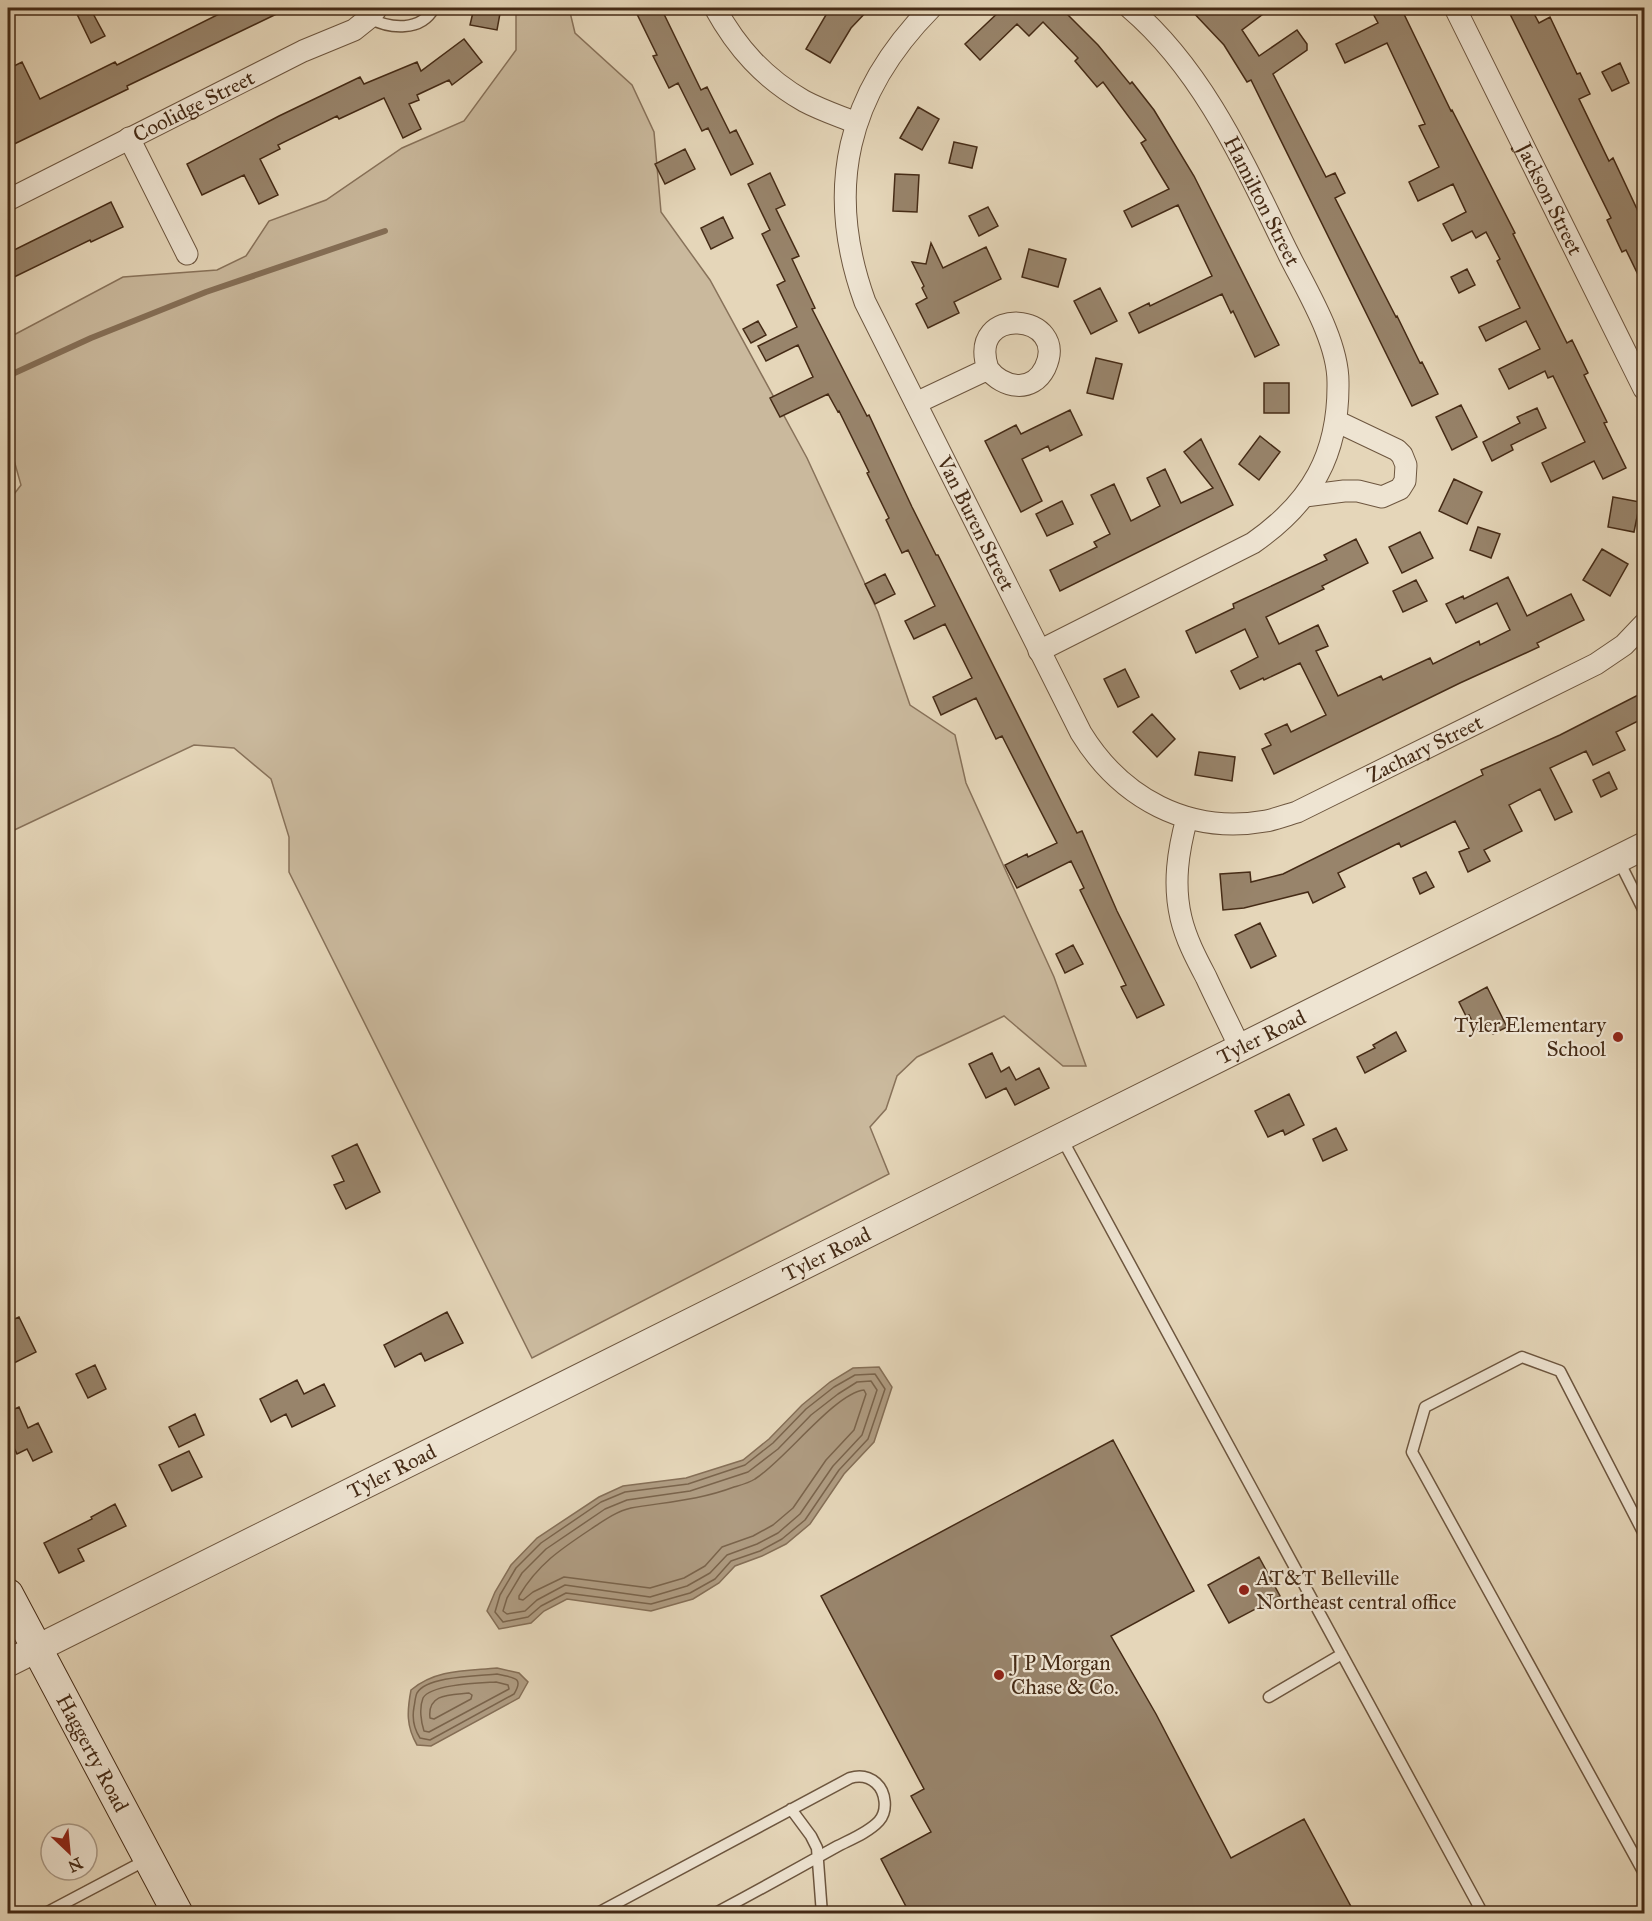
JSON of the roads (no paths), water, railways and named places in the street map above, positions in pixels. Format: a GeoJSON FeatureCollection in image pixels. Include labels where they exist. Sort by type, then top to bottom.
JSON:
{"type":"FeatureCollection","features":[{"type":"Feature","properties":{"kind":"main road","name":"Haggerty Road"},"geometry":{"type":"LineString","coordinates":[[8,1594],[178,1914]]}},
{"type":"Feature","properties":{"kind":"street"},"geometry":{"type":"LineString","coordinates":[[715,8],[738,46],[777,84],[806,102],[856,123]]}},
{"type":"Feature","properties":{"kind":"street","name":"Van Buren Street"},"geometry":{"type":"LineString","coordinates":[[931,8],[904,36],[890,55],[867,96],[856,123],[848,156],[845,184],[846,224],[851,255],[865,302],[1081,733],[1103,765],[1121,783],[1143,798],[1187,818]]}},
{"type":"Feature","properties":{"kind":"street","name":"Hamilton Street"},"geometry":{"type":"LineString","coordinates":[[1040,651],[1253,543],[1274,528],[1305,496],[1315,480],[1328,451],[1336,421],[1338,380],[1332,348],[1320,316],[1238,150],[1205,97],[1173,53],[1130,8]]}},
{"type":"Feature","properties":{"kind":"street","name":"Jackson Street"},"geometry":{"type":"LineString","coordinates":[[1455,8],[1644,389]]}},
{"type":"Feature","properties":{"kind":"street","name":"Coolidge Street"},"geometry":{"type":"LineString","coordinates":[[8,200],[303,51],[354,30],[373,13]]}},
{"type":"Feature","properties":{"kind":"street"},"geometry":{"type":"LineString","coordinates":[[129,138],[188,254]]}},
{"type":"Feature","properties":{"kind":"street"},"geometry":{"type":"LineString","coordinates":[[916,403],[988,369]]}},
{"type":"Feature","properties":{"kind":"street"},"geometry":{"type":"LineString","coordinates":[[1305,496],[1358,491],[1382,497],[1400,489],[1405,481],[1407,465],[1397,450],[1336,421]]}},
{"type":"Feature","properties":{"kind":"street","name":"Zachary Street"},"geometry":{"type":"LineString","coordinates":[[1187,818],[1241,823],[1267,820],[1297,812],[1596,664],[1624,645],[1644,624]]}},
{"type":"Feature","properties":{"kind":"street"},"geometry":{"type":"LineString","coordinates":[[1187,818],[1180,842],[1177,868],[1177,893],[1181,918],[1189,943],[1240,1048]]}},
{"type":"Feature","properties":{"kind":"street","name":"Tyler Road"},"geometry":{"type":"LineString","coordinates":[[8,1663],[1644,846]]}},
{"type":"Feature","properties":{"kind":"lane"},"geometry":{"type":"LineString","coordinates":[[373,13],[383,25],[413,25],[426,19],[434,8]]}},
{"type":"Feature","properties":{"kind":"lane"},"geometry":{"type":"LineString","coordinates":[[1618,859],[1644,911]]}},
{"type":"Feature","properties":{"kind":"lane"},"geometry":{"type":"LineString","coordinates":[[1061,1137],[1483,1914]]}},
{"type":"Feature","properties":{"kind":"lane"},"geometry":{"type":"LineString","coordinates":[[1644,1534],[1560,1371],[1522,1357],[1425,1407],[1412,1452],[1644,1873]]}},
{"type":"Feature","properties":{"kind":"lane"},"geometry":{"type":"LineString","coordinates":[[1269,1697],[1342,1654]]}},
{"type":"Feature","properties":{"kind":"lane"},"geometry":{"type":"LineString","coordinates":[[596,1914],[850,1778],[857,1776],[874,1781],[882,1790],[885,1809],[877,1823],[714,1914]]}},
{"type":"Feature","properties":{"kind":"lane"},"geometry":{"type":"LineString","coordinates":[[791,1809],[817,1848],[822,1914]]}},
{"type":"Feature","properties":{"kind":"lane"},"geometry":{"type":"LineString","coordinates":[[44,1914],[148,1859]]}},
{"type":"Feature","properties":{"kind":"water"},"geometry":{"type":"Polygon","coordinates":[[[879,1367],[892,1387],[874,1442],[844,1474],[810,1524],[786,1544],[735,1566],[719,1583],[693,1599],[651,1611],[567,1599],[544,1611],[531,1623],[499,1629],[487,1611],[511,1565],[537,1538],[599,1497],[623,1486],[686,1478],[743,1460],[830,1382],[853,1368],[879,1367]]]}},
{"type":"Feature","properties":{"kind":"water"},"geometry":{"type":"Polygon","coordinates":[[[497,1668],[519,1673],[528,1682],[519,1698],[431,1746],[417,1745],[408,1718],[411,1690],[441,1675],[497,1668]]]}},
{"type":"Feature","properties":{"kind":"waterway"},"geometry":{"type":"LineString","coordinates":[[8,376],[91,338],[206,292],[385,231]]}},
{"type":"Feature","properties":{"kind":"place","name":"Tyler Elementary School"},"geometry":{"type":"Point","coordinates":[1618,1037]}},
{"type":"Feature","properties":{"kind":"place","name":"AT&T Belleville Northeast central office"},"geometry":{"type":"Point","coordinates":[1244,1590]}},
{"type":"Feature","properties":{"kind":"place","name":"J P Morgan Chase & Co."},"geometry":{"type":"Point","coordinates":[999,1675]}}]}
